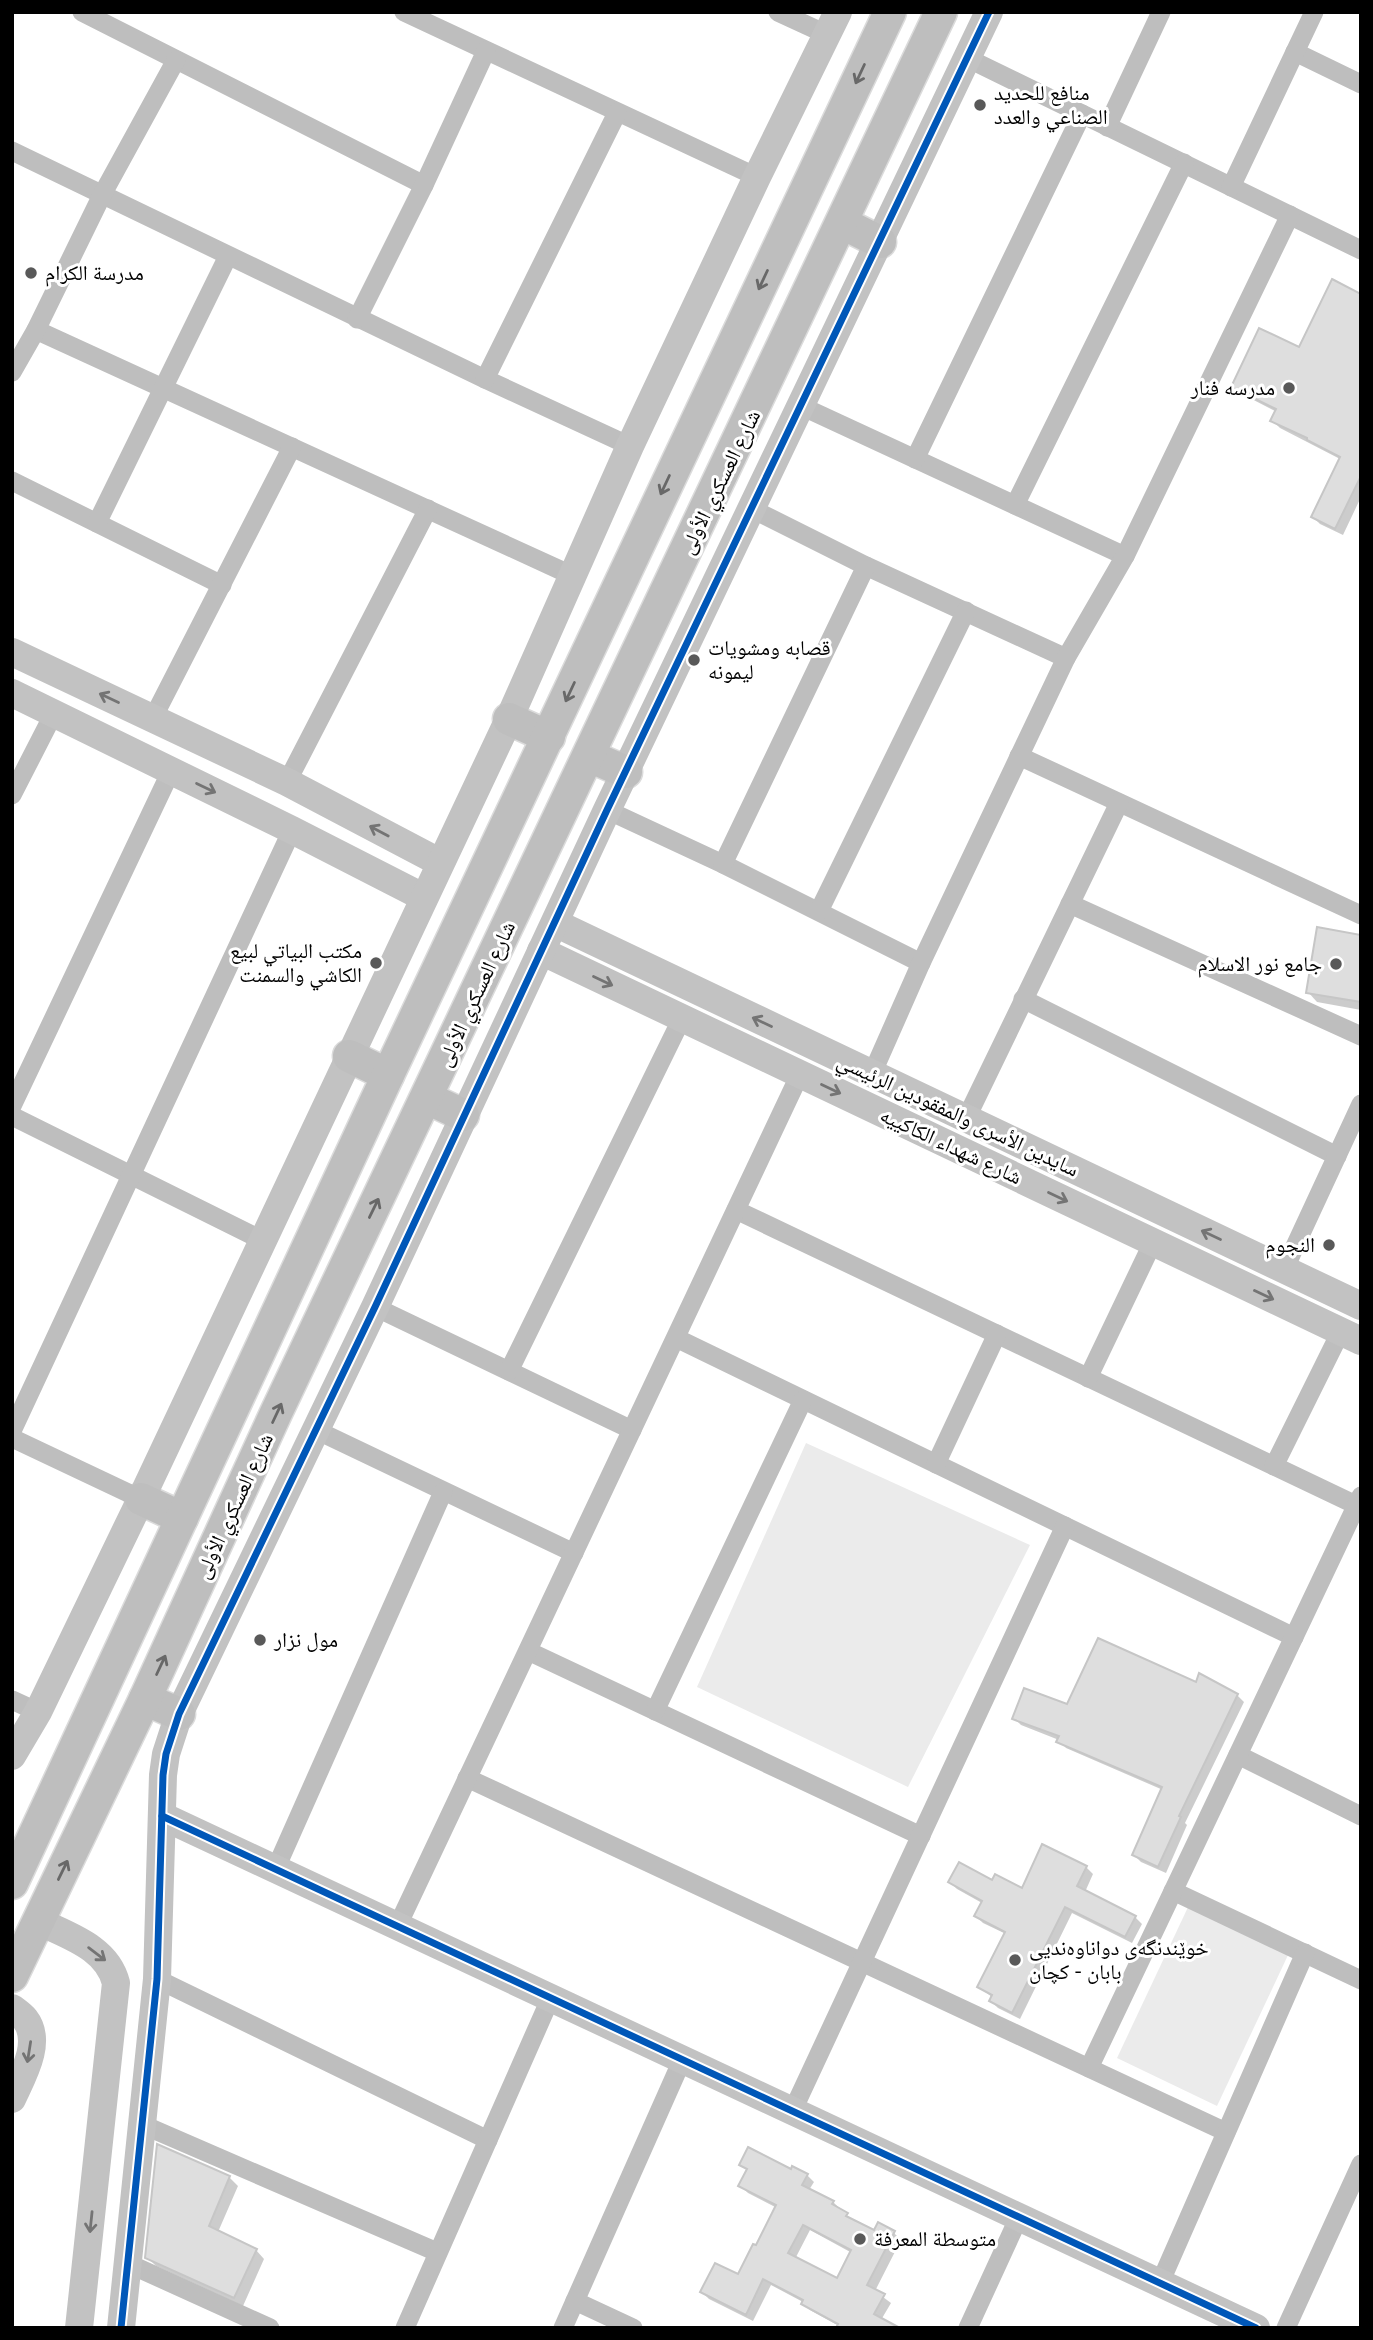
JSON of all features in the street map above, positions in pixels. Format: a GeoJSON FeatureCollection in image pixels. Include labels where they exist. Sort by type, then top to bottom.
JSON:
{"type":"FeatureCollection","features":[{"type":"Feature","properties":{"kind":"main road","name":"شارع العسكري الأولى"},"geometry":{"type":"LineString","coordinates":[[12,1883],[672,469],[890,12]]}},
{"type":"Feature","properties":{"kind":"main road","name":"شارع العسكري الأولى"},"geometry":{"type":"LineString","coordinates":[[12,1976],[941,12]]}},
{"type":"Feature","properties":{"kind":"main road"},"geometry":{"type":"LineString","coordinates":[[842,223],[880,242]]}},
{"type":"Feature","properties":{"kind":"main road"},"geometry":{"type":"LineString","coordinates":[[509,719],[549,737]]}},
{"type":"Feature","properties":{"kind":"main road"},"geometry":{"type":"LineString","coordinates":[[589,755],[625,772]]}},
{"type":"Feature","properties":{"kind":"main road"},"geometry":{"type":"LineString","coordinates":[[480,883],[519,901]]}},
{"type":"Feature","properties":{"kind":"main road"},"geometry":{"type":"LineString","coordinates":[[462,920],[501,940]]}},
{"type":"Feature","properties":{"kind":"main road"},"geometry":{"type":"LineString","coordinates":[[349,1056],[388,1075]]}},
{"type":"Feature","properties":{"kind":"main road"},"geometry":{"type":"LineString","coordinates":[[427,1097],[463,1115]]}},
{"type":"Feature","properties":{"kind":"main road"},"geometry":{"type":"LineString","coordinates":[[141,1499],[181,1518]]}},
{"type":"Feature","properties":{"kind":"main road"},"geometry":{"type":"LineString","coordinates":[[145,1699],[179,1714]]}},
{"type":"Feature","properties":{"kind":"street"},"geometry":{"type":"LineString","coordinates":[[82,12],[424,185]]}},
{"type":"Feature","properties":{"kind":"street"},"geometry":{"type":"LineString","coordinates":[[404,12],[757,177]]}},
{"type":"Feature","properties":{"kind":"street"},"geometry":{"type":"LineString","coordinates":[[12,1756],[38,1712],[141,1499],[439,862],[509,719],[571,575],[757,177],[833,23],[778,12]]}},
{"type":"Feature","properties":{"kind":"street"},"geometry":{"type":"LineString","coordinates":[[121,2328],[156,1979],[166,1754],[179,1714],[989,12]]}},
{"type":"Feature","properties":{"kind":"street"},"geometry":{"type":"LineString","coordinates":[[1107,127],[1161,12]]}},
{"type":"Feature","properties":{"kind":"street"},"geometry":{"type":"LineString","coordinates":[[1231,187],[1314,12]]}},
{"type":"Feature","properties":{"kind":"street"},"geometry":{"type":"LineString","coordinates":[[358,318],[486,51]]}},
{"type":"Feature","properties":{"kind":"street"},"geometry":{"type":"LineString","coordinates":[[1295,52],[1361,84]]}},
{"type":"Feature","properties":{"kind":"street"},"geometry":{"type":"LineString","coordinates":[[967,58],[1361,250]]}},
{"type":"Feature","properties":{"kind":"street"},"geometry":{"type":"LineString","coordinates":[[12,372],[36,330],[102,195],[176,60]]}},
{"type":"Feature","properties":{"kind":"street"},"geometry":{"type":"LineString","coordinates":[[485,379],[617,113]]}},
{"type":"Feature","properties":{"kind":"street"},"geometry":{"type":"LineString","coordinates":[[915,459],[1082,114]]}},
{"type":"Feature","properties":{"kind":"street"},"geometry":{"type":"LineString","coordinates":[[12,151],[485,379],[631,446]]}},
{"type":"Feature","properties":{"kind":"street"},"geometry":{"type":"LineString","coordinates":[[1015,506],[1184,163]]}},
{"type":"Feature","properties":{"kind":"street"},"geometry":{"type":"LineString","coordinates":[[872,1074],[921,963],[1066,658],[1125,556],[1290,215]]}},
{"type":"Feature","properties":{"kind":"street"},"geometry":{"type":"LineString","coordinates":[[97,523],[228,256]]}},
{"type":"Feature","properties":{"kind":"street"},"geometry":{"type":"LineString","coordinates":[[36,330],[571,575]]}},
{"type":"Feature","properties":{"kind":"street"},"geometry":{"type":"LineString","coordinates":[[801,406],[1125,556]]}},
{"type":"Feature","properties":{"kind":"street"},"geometry":{"type":"LineString","coordinates":[[153,718],[292,447]]}},
{"type":"Feature","properties":{"kind":"street"},"geometry":{"type":"LineString","coordinates":[[12,481],[222,585]]}},
{"type":"Feature","properties":{"kind":"street"},"geometry":{"type":"LineString","coordinates":[[287,782],[428,509]]}},
{"type":"Feature","properties":{"kind":"street"},"geometry":{"type":"LineString","coordinates":[[752,509],[866,566],[1066,658]]}},
{"type":"Feature","properties":{"kind":"street"},"geometry":{"type":"LineString","coordinates":[[723,864],[866,566]]}},
{"type":"Feature","properties":{"kind":"street"},"geometry":{"type":"LineString","coordinates":[[819,911],[966,611]]}},
{"type":"Feature","properties":{"kind":"street"},"geometry":{"type":"LineString","coordinates":[[12,652],[287,782],[439,862]]}},
{"type":"Feature","properties":{"kind":"street"},"geometry":{"type":"LineString","coordinates":[[12,693],[323,845],[423,897]]}},
{"type":"Feature","properties":{"kind":"street"},"geometry":{"type":"LineString","coordinates":[[12,795],[54,713]]}},
{"type":"Feature","properties":{"kind":"street"},"geometry":{"type":"LineString","coordinates":[[1019,757],[1361,915]]}},
{"type":"Feature","properties":{"kind":"street"},"geometry":{"type":"LineString","coordinates":[[12,1105],[171,771]]}},
{"type":"Feature","properties":{"kind":"street"},"geometry":{"type":"LineString","coordinates":[[966,1119],[1119,803]]}},
{"type":"Feature","properties":{"kind":"street"},"geometry":{"type":"LineString","coordinates":[[607,810],[723,864],[921,963]]}},
{"type":"Feature","properties":{"kind":"street"},"geometry":{"type":"LineString","coordinates":[[323,845],[342,811]]}},
{"type":"Feature","properties":{"kind":"street"},"geometry":{"type":"LineString","coordinates":[[12,1431],[292,830]]}},
{"type":"Feature","properties":{"kind":"street"},"geometry":{"type":"LineString","coordinates":[[1070,904],[1361,1036]]}},
{"type":"Feature","properties":{"kind":"street","name":"سايدين الأسرى والمفقودين الرئيسي"},"geometry":{"type":"LineString","coordinates":[[555,923],[1361,1306]]}},
{"type":"Feature","properties":{"kind":"street","name":"شارع شهداء الكاكييه"},"geometry":{"type":"LineString","coordinates":[[541,951],[1351,1336]]}},
{"type":"Feature","properties":{"kind":"street"},"geometry":{"type":"LineString","coordinates":[[1023,999],[1337,1156]]}},
{"type":"Feature","properties":{"kind":"street"},"geometry":{"type":"LineString","coordinates":[[509,1371],[682,1018]]}},
{"type":"Feature","properties":{"kind":"street"},"geometry":{"type":"LineString","coordinates":[[398,1925],[800,1074]]}},
{"type":"Feature","properties":{"kind":"street"},"geometry":{"type":"LineString","coordinates":[[1284,1270],[1361,1104]]}},
{"type":"Feature","properties":{"kind":"street"},"geometry":{"type":"LineString","coordinates":[[12,1116],[262,1240]]}},
{"type":"Feature","properties":{"kind":"street"},"geometry":{"type":"LineString","coordinates":[[736,1210],[1274,1466],[1359,1501],[1089,2068]]}},
{"type":"Feature","properties":{"kind":"street"},"geometry":{"type":"LineString","coordinates":[[1087,1378],[1153,1242]]}},
{"type":"Feature","properties":{"kind":"street"},"geometry":{"type":"LineString","coordinates":[[375,1307],[632,1430]]}},
{"type":"Feature","properties":{"kind":"street"},"geometry":{"type":"LineString","coordinates":[[936,1464],[997,1334]]}},
{"type":"Feature","properties":{"kind":"street"},"geometry":{"type":"LineString","coordinates":[[1274,1466],[1351,1336]]}},
{"type":"Feature","properties":{"kind":"street"},"geometry":{"type":"LineString","coordinates":[[676,1338],[1294,1637]]}},
{"type":"Feature","properties":{"kind":"street"},"geometry":{"type":"LineString","coordinates":[[655,1710],[803,1400]]}},
{"type":"Feature","properties":{"kind":"street"},"geometry":{"type":"LineString","coordinates":[[316,1430],[574,1553]]}},
{"type":"Feature","properties":{"kind":"street"},"geometry":{"type":"LineString","coordinates":[[12,1438],[141,1499]]}},
{"type":"Feature","properties":{"kind":"street"},"geometry":{"type":"LineString","coordinates":[[276,1868],[443,1492]]}},
{"type":"Feature","properties":{"kind":"street"},"geometry":{"type":"LineString","coordinates":[[793,2110],[1065,1526]]}},
{"type":"Feature","properties":{"kind":"street"},"geometry":{"type":"LineString","coordinates":[[528,1651],[921,1836]]}},
{"type":"Feature","properties":{"kind":"street"},"geometry":{"type":"LineString","coordinates":[[12,1700],[38,1712]]}},
{"type":"Feature","properties":{"kind":"street"},"geometry":{"type":"LineString","coordinates":[[1238,1755],[1361,1816]]}},
{"type":"Feature","properties":{"kind":"street"},"geometry":{"type":"LineString","coordinates":[[467,1778],[1226,2132]]}},
{"type":"Feature","properties":{"kind":"street"},"geometry":{"type":"LineString","coordinates":[[162,1816],[1256,2328]]}},
{"type":"Feature","properties":{"kind":"street"},"geometry":{"type":"LineString","coordinates":[[1173,1891],[1361,1980]]}},
{"type":"Feature","properties":{"kind":"street"},"geometry":{"type":"LineString","coordinates":[[38,1921],[97,1951],[110,1965],[116,1983],[79,2328]]}},
{"type":"Feature","properties":{"kind":"street"},"geometry":{"type":"LineString","coordinates":[[1160,2283],[1305,1953]]}},
{"type":"Feature","properties":{"kind":"street"},"geometry":{"type":"LineString","coordinates":[[156,1979],[488,2140]]}},
{"type":"Feature","properties":{"kind":"street"},"geometry":{"type":"LineString","coordinates":[[405,2328],[551,1997]]}},
{"type":"Feature","properties":{"kind":"street"},"geometry":{"type":"LineString","coordinates":[[12,2008],[26,2020],[32,2035],[27,2066],[12,2099]]}},
{"type":"Feature","properties":{"kind":"street"},"geometry":{"type":"LineString","coordinates":[[562,2328],[683,2058]]}},
{"type":"Feature","properties":{"kind":"street"},"geometry":{"type":"LineString","coordinates":[[141,2123],[437,2252]]}},
{"type":"Feature","properties":{"kind":"street"},"geometry":{"type":"LineString","coordinates":[[1286,2328],[1361,2164]]}},
{"type":"Feature","properties":{"kind":"street"},"geometry":{"type":"LineString","coordinates":[[97,2169],[136,2172]]}},
{"type":"Feature","properties":{"kind":"street"},"geometry":{"type":"LineString","coordinates":[[968,2328],[1020,2217]]}},
{"type":"Feature","properties":{"kind":"street"},"geometry":{"type":"LineString","coordinates":[[127,2263],[270,2328]]}},
{"type":"Feature","properties":{"kind":"street"},"geometry":{"type":"LineString","coordinates":[[575,2301],[633,2328]]}},
{"type":"Feature","properties":{"kind":"shaded area"},"geometry":{"type":"Polygon","coordinates":[[[806,1443],[1030,1545],[908,1787],[697,1687],[806,1443]]]}},
{"type":"Feature","properties":{"kind":"shaded area"},"geometry":{"type":"Polygon","coordinates":[[[1189,1905],[1289,1953],[1217,2106],[1117,2058],[1189,1905]]]}},
{"type":"Feature","properties":{"kind":"building"},"geometry":{"type":"Polygon","coordinates":[[[1332,279],[1361,294],[1361,476],[1335,529],[1311,517],[1340,457],[1270,421],[1276,409],[1231,387],[1259,328],[1299,347],[1332,279]]]}},
{"type":"Feature","properties":{"kind":"building","name":"جامع نور الاسلام"},"geometry":{"type":"Polygon","coordinates":[[[1317,927],[1361,935],[1361,1002],[1306,993],[1317,927]]]}},
{"type":"Feature","properties":{"kind":"building"},"geometry":{"type":"Polygon","coordinates":[[[1098,1638],[1196,1682],[1199,1673],[1238,1694],[1179,1816],[1181,1817],[1158,1867],[1132,1855],[1162,1787],[1056,1742],[1059,1736],[1012,1719],[1024,1688],[1067,1704],[1098,1638]]]}},
{"type":"Feature","properties":{"kind":"building","name":"خوێندنگەی دواناوەندیی بابان - کچان"},"geometry":{"type":"Polygon","coordinates":[[[1042,1844],[1087,1866],[1077,1886],[1136,1916],[1125,1937],[1065,1907],[1012,2013],[989,2001],[992,1995],[977,1987],[1005,1932],[974,1916],[982,1901],[948,1882],[959,1862],[992,1880],[995,1874],[1022,1888],[1042,1844]]]}},
{"type":"Feature","properties":{"kind":"building"},"geometry":{"type":"Polygon","coordinates":[[[157,2144],[230,2176],[209,2226],[257,2249],[234,2298],[145,2258],[157,2144]]]}},
{"type":"Feature","properties":{"kind":"building","name":"متوسطة المعرفة"},"geometry":{"type":"Polygon","coordinates":[[[748,2147],[791,2169],[792,2166],[808,2174],[802,2185],[834,2201],[832,2204],[848,2213],[846,2216],[874,2230],[878,2222],[895,2231],[867,2285],[885,2294],[874,2314],[900,2328],[836,2328],[838,2324],[801,2304],[803,2300],[763,2279],[746,2315],[700,2292],[715,2263],[738,2274],[776,2205],[738,2186],[747,2169],[739,2165],[748,2147]],[[803,2225],[788,2253],[837,2278],[851,2250],[803,2225]]]}},
{"type":"Feature","properties":{"kind":"cycle path"},"geometry":{"type":"LineString","coordinates":[[121,2328],[157,1979],[163,1775],[166,1754],[179,1714],[989,12]]}},
{"type":"Feature","properties":{"kind":"cycle path"},"geometry":{"type":"LineString","coordinates":[[162,1816],[1256,2328]]}},
{"type":"Feature","properties":{"kind":"place","name":"منافع للحديد الصناعي والعدد"},"geometry":{"type":"Point","coordinates":[980,105]}},
{"type":"Feature","properties":{"kind":"place","name":"مدرسة الكرام"},"geometry":{"type":"Point","coordinates":[31,273]}},
{"type":"Feature","properties":{"kind":"place","name":"مدرسه فنار"},"geometry":{"type":"Point","coordinates":[1289,388]}},
{"type":"Feature","properties":{"kind":"place","name":"قصابه ومشويات ليمونه"},"geometry":{"type":"Point","coordinates":[694,660]}},
{"type":"Feature","properties":{"kind":"place","name":"مكتب البياتي لبيع الكاشي والسمنت"},"geometry":{"type":"Point","coordinates":[376,963]}},
{"type":"Feature","properties":{"kind":"place","name":"جامع نور الاسلام"},"geometry":{"type":"Point","coordinates":[1336,964]}},
{"type":"Feature","properties":{"kind":"place","name":"النجوم"},"geometry":{"type":"Point","coordinates":[1329,1245]}},
{"type":"Feature","properties":{"kind":"place","name":"مول نزار"},"geometry":{"type":"Point","coordinates":[260,1640]}},
{"type":"Feature","properties":{"kind":"place","name":"خوێندنگەی دواناوەندیی بابان - کچان"},"geometry":{"type":"Point","coordinates":[1015,1960]}},
{"type":"Feature","properties":{"kind":"place","name":"متوسطة المعرفة"},"geometry":{"type":"Point","coordinates":[860,2239]}}]}
